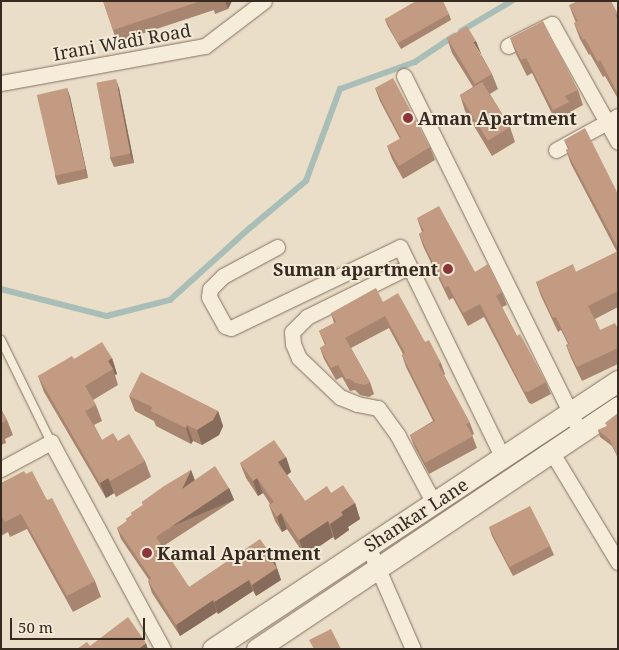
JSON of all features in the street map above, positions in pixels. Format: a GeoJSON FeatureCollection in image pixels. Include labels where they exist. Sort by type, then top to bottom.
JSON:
{"type":"FeatureCollection","features":[{"type":"Feature","properties":{"kind":"street","name":"Irani Wadi Road"},"geometry":{"type":"LineString","coordinates":[[1,83],[205,46],[264,1]]}},
{"type":"Feature","properties":{"kind":"street"},"geometry":{"type":"LineString","coordinates":[[508,46],[552,24],[612,119],[618,142]]}},
{"type":"Feature","properties":{"kind":"street"},"geometry":{"type":"LineString","coordinates":[[404,76],[569,412],[581,432]]}},
{"type":"Feature","properties":{"kind":"street"},"geometry":{"type":"LineString","coordinates":[[556,150],[612,119]]}},
{"type":"Feature","properties":{"kind":"street"},"geometry":{"type":"LineString","coordinates":[[277,247],[223,276],[210,289],[210,297],[225,326],[231,328],[396,247],[400,247],[503,458]]}},
{"type":"Feature","properties":{"kind":"street"},"geometry":{"type":"LineString","coordinates":[[408,266],[307,317],[292,332],[293,344],[299,358],[340,397],[357,404],[378,408],[398,436],[434,503]]}},
{"type":"Feature","properties":{"kind":"street","name":"Shankar Lane"},"geometry":{"type":"LineString","coordinates":[[213,649],[618,381]]}},
{"type":"Feature","properties":{"kind":"street","name":"Shankar Lane"},"geometry":{"type":"LineString","coordinates":[[257,649],[618,407]]}},
{"type":"Feature","properties":{"kind":"street"},"geometry":{"type":"LineString","coordinates":[[1,469],[51,442],[163,649]]}},
{"type":"Feature","properties":{"kind":"street"},"geometry":{"type":"LineString","coordinates":[[551,451],[618,562]]}},
{"type":"Feature","properties":{"kind":"street"},"geometry":{"type":"LineString","coordinates":[[368,546],[413,649]]}},
{"type":"Feature","properties":{"kind":"lane"},"geometry":{"type":"LineString","coordinates":[[1,340],[51,442]]}},
{"type":"Feature","properties":{"kind":"building"},"geometry":{"type":"Polygon","coordinates":[[[103,1],[201,1],[113,30],[103,1]]]}},
{"type":"Feature","properties":{"kind":"building"},"geometry":{"type":"Polygon","coordinates":[[[416,1],[443,1],[449,14],[398,43],[385,19],[416,1]]]}},
{"type":"Feature","properties":{"kind":"building"},"geometry":{"type":"Polygon","coordinates":[[[578,1],[611,1],[618,14],[615,15],[618,20],[618,94],[600,60],[598,62],[574,23],[578,21],[569,5],[578,1]]]}},
{"type":"Feature","properties":{"kind":"building"},"geometry":{"type":"Polygon","coordinates":[[[543,21],[578,90],[565,96],[569,102],[553,110],[526,58],[521,60],[510,38],[543,21]]]}},
{"type":"Feature","properties":{"kind":"building"},"geometry":{"type":"Polygon","coordinates":[[[467,26],[476,41],[473,42],[492,74],[475,84],[447,38],[467,26]]]}},
{"type":"Feature","properties":{"kind":"building"},"geometry":{"type":"Polygon","coordinates":[[[393,78],[430,147],[399,166],[387,146],[401,138],[375,88],[393,78]]]}},
{"type":"Feature","properties":{"kind":"building"},"geometry":{"type":"Polygon","coordinates":[[[116,79],[131,154],[111,157],[96,83],[116,79]]]}},
{"type":"Feature","properties":{"kind":"building"},"geometry":{"type":"Polygon","coordinates":[[[482,82],[510,127],[488,141],[460,96],[482,82]]]}},
{"type":"Feature","properties":{"kind":"building"},"geometry":{"type":"Polygon","coordinates":[[[67,88],[86,169],[55,176],[37,95],[67,88]]]}},
{"type":"Feature","properties":{"kind":"building"},"geometry":{"type":"Polygon","coordinates":[[[585,128],[618,194],[618,248],[566,150],[569,149],[564,140],[585,128]]]}},
{"type":"Feature","properties":{"kind":"building"},"geometry":{"type":"Polygon","coordinates":[[[439,206],[475,272],[488,264],[502,292],[496,296],[517,336],[520,334],[546,382],[528,392],[524,391],[480,304],[463,313],[448,286],[445,288],[419,234],[424,231],[417,218],[439,206]]]}},
{"type":"Feature","properties":{"kind":"building"},"geometry":{"type":"Polygon","coordinates":[[[618,251],[618,291],[588,306],[600,330],[615,323],[618,329],[618,348],[577,367],[566,345],[569,344],[556,317],[553,318],[536,282],[573,264],[576,272],[618,251]]]}},
{"type":"Feature","properties":{"kind":"building"},"geometry":{"type":"Polygon","coordinates":[[[376,288],[383,302],[398,293],[425,342],[429,340],[441,363],[438,364],[470,423],[466,424],[473,436],[425,463],[410,435],[435,421],[402,355],[405,353],[385,316],[345,338],[370,382],[365,385],[346,379],[338,365],[331,368],[320,348],[326,344],[319,331],[336,322],[331,313],[376,288]]]}},
{"type":"Feature","properties":{"kind":"building"},"geometry":{"type":"Polygon","coordinates":[[[102,342],[112,358],[108,361],[113,369],[85,386],[96,405],[85,411],[102,440],[113,433],[118,441],[129,434],[145,461],[110,481],[108,478],[100,483],[38,376],[72,356],[74,359],[102,342]]]}},
{"type":"Feature","properties":{"kind":"building"},"geometry":{"type":"Polygon","coordinates":[[[141,372],[218,411],[213,420],[197,430],[187,425],[186,428],[151,411],[152,407],[129,396],[141,372]]]}},
{"type":"Feature","properties":{"kind":"building"},"geometry":{"type":"Polygon","coordinates":[[[1,409],[7,420],[1,423],[1,409]]]}},
{"type":"Feature","properties":{"kind":"building"},"geometry":{"type":"Polygon","coordinates":[[[618,413],[617,455],[610,440],[598,430],[607,426],[605,423],[618,413]]]}},
{"type":"Feature","properties":{"kind":"building"},"geometry":{"type":"Polygon","coordinates":[[[274,440],[286,457],[278,462],[305,501],[327,486],[331,493],[343,485],[355,503],[341,512],[343,515],[330,524],[328,521],[299,540],[281,513],[277,517],[269,505],[274,502],[257,478],[253,481],[240,463],[274,440]]]}},
{"type":"Feature","properties":{"kind":"building","name":"Kamal Apartment"},"geometry":{"type":"Polygon","coordinates":[[[215,466],[229,488],[156,537],[189,587],[260,539],[274,559],[272,561],[277,568],[252,585],[249,580],[214,602],[213,600],[176,625],[148,581],[151,578],[117,528],[127,521],[126,519],[132,515],[131,513],[143,505],[142,502],[164,486],[191,470],[182,489],[215,466]]]}},
{"type":"Feature","properties":{"kind":"building"},"geometry":{"type":"Polygon","coordinates":[[[24,471],[26,474],[32,471],[47,500],[52,498],[95,581],[67,596],[21,514],[5,522],[1,517],[1,483],[24,471]]]}},
{"type":"Feature","properties":{"kind":"building"},"geometry":{"type":"Polygon","coordinates":[[[530,506],[550,546],[509,567],[489,527],[530,506]]]}},
{"type":"Feature","properties":{"kind":"building"},"geometry":{"type":"Polygon","coordinates":[[[128,617],[146,643],[138,649],[77,649],[87,642],[90,646],[128,617]]]}},
{"type":"Feature","properties":{"kind":"building"},"geometry":{"type":"Polygon","coordinates":[[[331,629],[341,649],[314,649],[309,640],[331,629]]]}},
{"type":"Feature","properties":{"kind":"waterway"},"geometry":{"type":"LineString","coordinates":[[461,31],[512,1]]}},
{"type":"Feature","properties":{"kind":"waterway"},"geometry":{"type":"LineString","coordinates":[[1,289],[107,316],[170,300],[250,228],[306,181],[340,89],[415,62],[454,36]]}},
{"type":"Feature","properties":{"kind":"place","name":"Aman Apartment"},"geometry":{"type":"Point","coordinates":[408,118]}},
{"type":"Feature","properties":{"kind":"place","name":"Suman apartment"},"geometry":{"type":"Point","coordinates":[448,269]}},
{"type":"Feature","properties":{"kind":"place","name":"Kamal Apartment"},"geometry":{"type":"Point","coordinates":[147,553]}}]}
